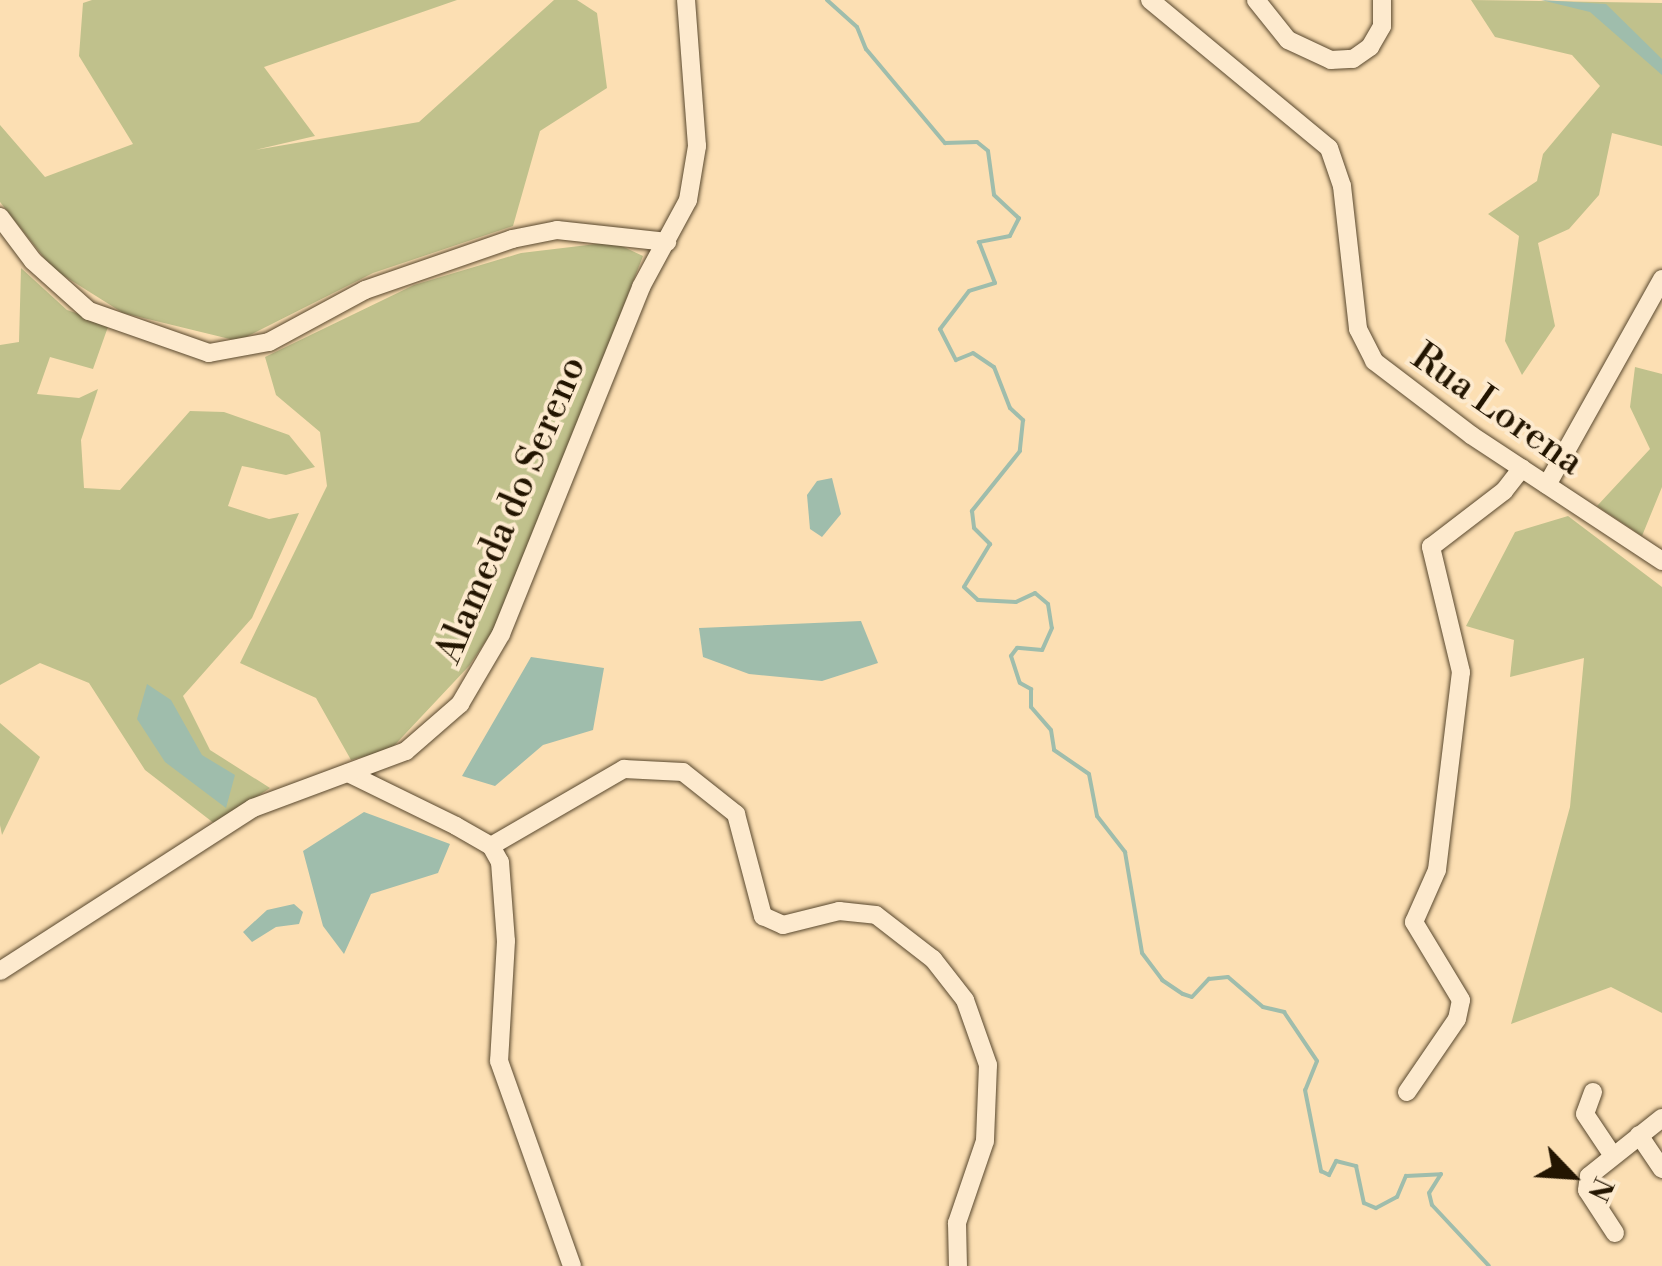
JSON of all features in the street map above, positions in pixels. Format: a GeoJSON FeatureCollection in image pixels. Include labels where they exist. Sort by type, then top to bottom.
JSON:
{"type":"FeatureCollection","features":[{"type":"Feature","properties":{"kind":"street","name":"Alameda do Sereno"},"geometry":{"type":"LineString","coordinates":[[0,971],[252,808],[420,743],[472,686],[533,559],[641,286],[667,242],[696,172],[686,0]]}},
{"type":"Feature","properties":{"kind":"street","name":"Rua Lorena"},"geometry":{"type":"LineString","coordinates":[[1150,0],[1329,148],[1342,186],[1358,330],[1374,361],[1522,468],[1661,559]]}},
{"type":"Feature","properties":{"kind":"street"},"geometry":{"type":"LineString","coordinates":[[1256,0],[1288,40],[1331,60],[1352,58],[1370,47],[1382,26],[1382,0]]}},
{"type":"Feature","properties":{"kind":"street"},"geometry":{"type":"LineString","coordinates":[[0,217],[34,262],[88,311],[208,353],[269,342],[365,290],[512,240],[557,230],[667,242]]}},
{"type":"Feature","properties":{"kind":"street"},"geometry":{"type":"LineString","coordinates":[[1547,485],[1662,278]]}},
{"type":"Feature","properties":{"kind":"street"},"geometry":{"type":"LineString","coordinates":[[1408,1092],[1457,1019],[1461,1000],[1414,922],[1437,870],[1461,672],[1430,547],[1439,534],[1504,491],[1522,468]]}},
{"type":"Feature","properties":{"kind":"street"},"geometry":{"type":"LineString","coordinates":[[491,846],[624,768],[683,772],[736,814],[762,916],[783,925],[839,911],[876,915],[933,958],[965,1000],[988,1065],[985,1141],[957,1223],[958,1266]]}},
{"type":"Feature","properties":{"kind":"street"},"geometry":{"type":"LineString","coordinates":[[348,773],[491,846],[506,894],[499,1061],[572,1266]]}},
{"type":"Feature","properties":{"kind":"street"},"geometry":{"type":"LineString","coordinates":[[1593,1092],[1585,1114],[1611,1154]]}},
{"type":"Feature","properties":{"kind":"street"},"geometry":{"type":"LineString","coordinates":[[1615,1233],[1586,1183],[1611,1154],[1662,1118]]}},
{"type":"Feature","properties":{"kind":"street"},"geometry":{"type":"LineString","coordinates":[[1640,1135],[1662,1170]]}},
{"type":"Feature","properties":{"kind":"green space"},"geometry":{"type":"Polygon","coordinates":[[[457,0],[264,67],[315,136],[255,150],[419,122],[554,0],[577,0],[597,13],[607,88],[540,131],[513,226],[373,273],[238,341],[123,313],[53,269],[0,202],[0,125],[45,177],[133,144],[79,56],[83,3],[457,0]]]}},
{"type":"Feature","properties":{"kind":"green space"},"geometry":{"type":"Polygon","coordinates":[[[1471,0],[1662,3],[1662,146],[1612,133],[1599,195],[1569,229],[1538,243],[1555,326],[1522,375],[1505,341],[1519,236],[1488,214],[1537,181],[1543,154],[1600,86],[1572,55],[1495,37],[1471,0]]]}},
{"type":"Feature","properties":{"kind":"green space"},"geometry":{"type":"Polygon","coordinates":[[[613,242],[643,256],[504,614],[469,666],[390,750],[351,760],[316,698],[240,663],[327,486],[320,432],[276,395],[265,357],[414,285],[521,253],[613,242]]]}},
{"type":"Feature","properties":{"kind":"green space"},"geometry":{"type":"Polygon","coordinates":[[[21,268],[67,310],[109,324],[93,369],[50,357],[37,394],[79,398],[98,389],[81,440],[84,488],[120,490],[190,411],[224,412],[289,435],[315,467],[286,475],[242,466],[228,506],[269,519],[299,513],[252,618],[183,696],[210,750],[270,788],[215,824],[145,770],[89,683],[40,663],[0,685],[0,345],[19,342],[21,268]]]}},
{"type":"Feature","properties":{"kind":"green space"},"geometry":{"type":"Polygon","coordinates":[[[1635,367],[1662,374],[1662,487],[1642,536],[1597,506],[1650,449],[1630,407],[1635,367]]]}},
{"type":"Feature","properties":{"kind":"green space"},"geometry":{"type":"Polygon","coordinates":[[[1568,516],[1662,587],[1662,1013],[1611,987],[1511,1024],[1570,807],[1584,658],[1510,677],[1514,640],[1466,626],[1515,532],[1568,516]]]}},
{"type":"Feature","properties":{"kind":"green space"},"geometry":{"type":"Polygon","coordinates":[[[0,723],[40,757],[2,835],[0,825],[0,723]]]}},
{"type":"Feature","properties":{"kind":"shaded area"},"geometry":{"type":"Polygon","coordinates":[[[1541,0],[1606,4],[1662,59],[1662,75],[1590,12],[1541,0]]]}},
{"type":"Feature","properties":{"kind":"shaded area"},"geometry":{"type":"Polygon","coordinates":[[[832,478],[841,514],[822,537],[810,529],[807,495],[817,481],[832,478]]]}},
{"type":"Feature","properties":{"kind":"shaded area"},"geometry":{"type":"Polygon","coordinates":[[[861,621],[878,663],[822,681],[749,674],[703,657],[699,628],[861,621]]]}},
{"type":"Feature","properties":{"kind":"shaded area"},"geometry":{"type":"Polygon","coordinates":[[[531,657],[604,668],[593,730],[543,745],[495,786],[462,776],[531,657]]]}},
{"type":"Feature","properties":{"kind":"shaded area"},"geometry":{"type":"Polygon","coordinates":[[[147,684],[171,700],[202,755],[235,775],[226,808],[165,762],[137,719],[147,684]]]}},
{"type":"Feature","properties":{"kind":"shaded area"},"geometry":{"type":"Polygon","coordinates":[[[364,812],[450,844],[438,873],[371,894],[344,954],[323,926],[303,851],[364,812]]]}},
{"type":"Feature","properties":{"kind":"shaded area"},"geometry":{"type":"Polygon","coordinates":[[[294,904],[303,912],[299,924],[276,927],[252,942],[243,932],[267,910],[294,904]]]}},
{"type":"Feature","properties":{"kind":"waterway"},"geometry":{"type":"LineString","coordinates":[[827,0],[857,27],[866,49],[945,143],[977,142],[988,151],[994,195],[1019,218],[1010,236],[979,242],[995,283],[969,291],[940,329],[956,360],[973,353],[994,367],[1010,408],[1023,420],[1020,451],[972,511],[974,528],[990,544],[964,587],[978,600],[1016,602],[1035,593],[1048,604],[1052,628],[1042,650],[1017,648],[1011,656],[1020,683],[1031,689],[1031,707],[1051,730],[1054,750],[1089,774],[1097,816],[1125,852],[1142,953],[1162,980],[1183,994],[1192,997],[1209,979],[1228,977],[1263,1007],[1284,1012],[1317,1061],[1305,1090],[1321,1171],[1329,1175],[1336,1161],[1356,1166],[1364,1203],[1376,1208],[1397,1197],[1406,1176],[1441,1174],[1429,1193],[1432,1205],[1489,1266]]}}]}
